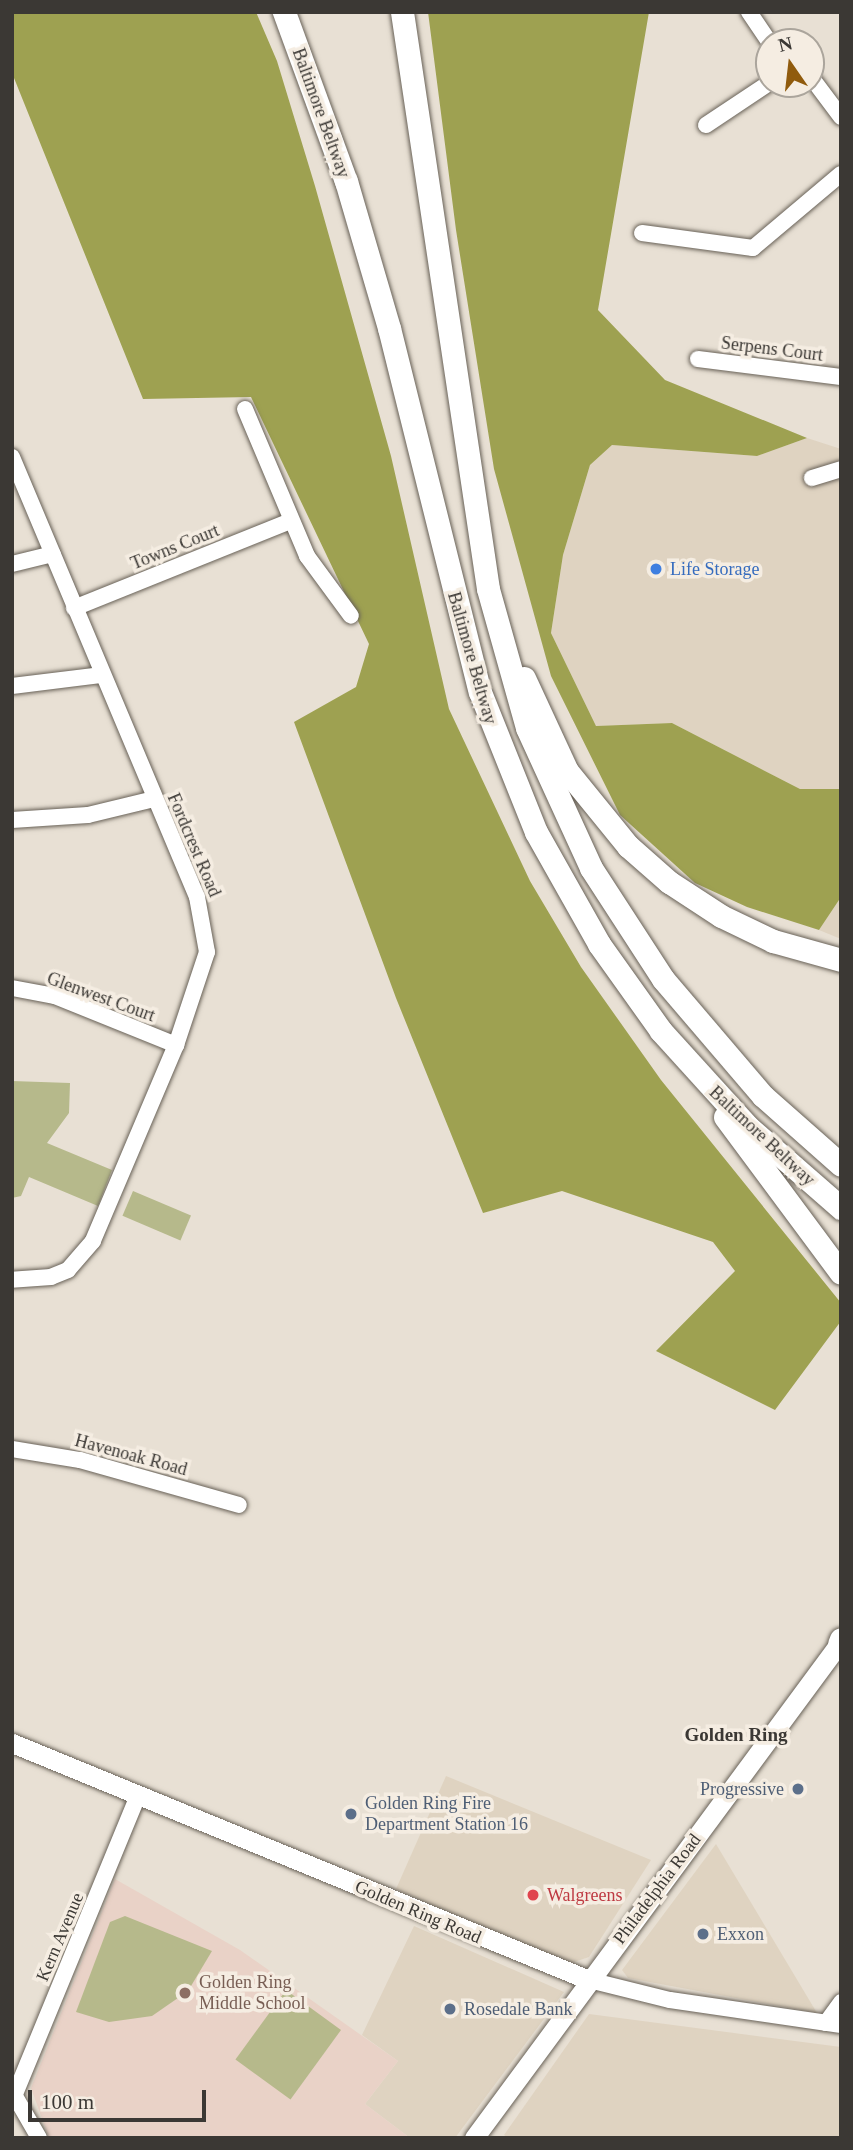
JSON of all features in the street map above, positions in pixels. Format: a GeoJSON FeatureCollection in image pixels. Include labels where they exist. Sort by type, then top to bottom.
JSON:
{"type":"FeatureCollection","features":[{"type":"Feature","properties":{"kind":"highway"},"geometry":{"type":"LineString","coordinates":[[273,12],[363,242]]}},
{"type":"Feature","properties":{"kind":"highway","name":"Baltimore Beltway"},"geometry":{"type":"LineString","coordinates":[[284,12],[346,181],[411,411],[461,625],[500,750],[536,832],[599,944],[701,1079],[747,1126],[841,1208]]}},
{"type":"Feature","properties":{"kind":"highway","name":"Baltimore Beltway"},"geometry":{"type":"LineString","coordinates":[[402,12],[488,589],[519,708],[552,789],[591,867],[663,979],[704,1030],[779,1111],[841,1165]]}},
{"type":"Feature","properties":{"kind":"highway"},"geometry":{"type":"LineString","coordinates":[[478,514],[525,683],[557,754],[591,806],[635,853],[695,900],[772,941],[841,960]]}},
{"type":"Feature","properties":{"kind":"highway"},"geometry":{"type":"LineString","coordinates":[[701,1079],[733,1131],[841,1273]]}},
{"type":"Feature","properties":{"kind":"main road","name":"Philadelphia Road"},"geometry":{"type":"LineString","coordinates":[[474,2138],[840,1641]]}},
{"type":"Feature","properties":{"kind":"main road","name":"Golden Ring Road"},"geometry":{"type":"LineString","coordinates":[[12,1743],[589,1980]]}},
{"type":"Feature","properties":{"kind":"street"},"geometry":{"type":"LineString","coordinates":[[749,12],[760,28]]}},
{"type":"Feature","properties":{"kind":"street"},"geometry":{"type":"LineString","coordinates":[[706,125],[755,92]]}},
{"type":"Feature","properties":{"kind":"street"},"geometry":{"type":"LineString","coordinates":[[825,96],[841,117]]}},
{"type":"Feature","properties":{"kind":"street"},"geometry":{"type":"LineString","coordinates":[[642,233],[753,248],[841,174]]}},
{"type":"Feature","properties":{"kind":"street","name":"Serpens Court"},"geometry":{"type":"LineString","coordinates":[[698,359],[841,377]]}},
{"type":"Feature","properties":{"kind":"street"},"geometry":{"type":"LineString","coordinates":[[245,409],[307,556],[351,616]]}},
{"type":"Feature","properties":{"kind":"street","name":"Fordcrest Road"},"geometry":{"type":"LineString","coordinates":[[12,457],[197,897],[207,941],[206,965],[176,1045],[83,1257],[51,1277],[12,1280]]}},
{"type":"Feature","properties":{"kind":"street"},"geometry":{"type":"LineString","coordinates":[[812,478],[841,469]]}},
{"type":"Feature","properties":{"kind":"street","name":"Towns Court"},"geometry":{"type":"LineString","coordinates":[[74,608],[290,521]]}},
{"type":"Feature","properties":{"kind":"street"},"geometry":{"type":"LineString","coordinates":[[12,564],[53,554]]}},
{"type":"Feature","properties":{"kind":"street"},"geometry":{"type":"LineString","coordinates":[[12,686],[102,675]]}},
{"type":"Feature","properties":{"kind":"street"},"geometry":{"type":"LineString","coordinates":[[12,820],[88,815],[154,799]]}},
{"type":"Feature","properties":{"kind":"street","name":"Glenwest Court"},"geometry":{"type":"LineString","coordinates":[[12,988],[55,996],[176,1045]]}},
{"type":"Feature","properties":{"kind":"street","name":"Havenoak Road"},"geometry":{"type":"LineString","coordinates":[[12,1449],[80,1460],[239,1505]]}},
{"type":"Feature","properties":{"kind":"street","name":"Kern Avenue"},"geometry":{"type":"LineString","coordinates":[[14,2092],[138,1795]]}},
{"type":"Feature","properties":{"kind":"street","name":"Golden Ring Road"},"geometry":{"type":"LineString","coordinates":[[589,1980],[682,2003],[833,2024]]}},
{"type":"Feature","properties":{"kind":"street"},"geometry":{"type":"LineString","coordinates":[[833,2024],[841,2002]]}},
{"type":"Feature","properties":{"kind":"street"},"geometry":{"type":"LineString","coordinates":[[14,2092],[39,2138]]}},
{"type":"Feature","properties":{"kind":"shaded area"},"geometry":{"type":"Polygon","coordinates":[[[807,438],[841,449],[841,789],[800,789],[672,723],[596,726],[551,633],[563,555],[590,465],[612,445],[757,456],[807,438]]]}},
{"type":"Feature","properties":{"kind":"shaded area"},"geometry":{"type":"Polygon","coordinates":[[[841,897],[841,939],[819,930],[841,897]]]}},
{"type":"Feature","properties":{"kind":"shaded area"},"geometry":{"type":"Polygon","coordinates":[[[446,1776],[651,1860],[589,1957],[565,1965],[396,1889],[446,1776]]]}},
{"type":"Feature","properties":{"kind":"shaded area"},"geometry":{"type":"Polygon","coordinates":[[[716,1844],[817,2013],[628,1978],[622,1970],[716,1844]]]}},
{"type":"Feature","properties":{"kind":"shaded area","name":"Golden Ring Middle School"},"geometry":{"type":"Polygon","coordinates":[[[115,1879],[240,1950],[398,2061],[365,2104],[410,2138],[49,2138],[31,2088],[115,1879]]]}},
{"type":"Feature","properties":{"kind":"shaded area"},"geometry":{"type":"Polygon","coordinates":[[[414,1926],[564,1992],[455,2138],[410,2138],[365,2104],[398,2061],[362,2035],[414,1926]]]}},
{"type":"Feature","properties":{"kind":"shaded area"},"geometry":{"type":"Polygon","coordinates":[[[589,2014],[841,2047],[841,2138],[508,2138],[504,2135],[589,2014]]]}},
{"type":"Feature","properties":{"kind":"green space"},"geometry":{"type":"Polygon","coordinates":[[[12,12],[256,12],[277,61],[391,456],[449,709],[530,881],[581,967],[661,1080],[841,1303],[841,1321],[775,1410],[656,1351],[735,1271],[713,1242],[562,1191],[483,1213],[396,998],[294,722],[356,687],[369,644],[251,397],[143,399],[12,73],[12,12]]]}},
{"type":"Feature","properties":{"kind":"green space"},"geometry":{"type":"Polygon","coordinates":[[[428,12],[649,12],[598,310],[665,380],[807,438],[757,456],[612,445],[590,465],[563,555],[551,633],[596,726],[672,723],[800,789],[841,789],[841,897],[819,930],[747,907],[695,883],[620,815],[551,676],[494,469],[456,230],[428,12]]]}},
{"type":"Feature","properties":{"kind":"green space"},"geometry":{"type":"Polygon","coordinates":[[[12,1081],[70,1083],[69,1113],[47,1143],[112,1170],[98,1206],[29,1177],[21,1196],[12,1198],[12,1081]]]}},
{"type":"Feature","properties":{"kind":"green space"},"geometry":{"type":"Polygon","coordinates":[[[133,1191],[191,1216],[180,1240],[122,1216],[133,1191]]]}},
{"type":"Feature","properties":{"kind":"green space"},"geometry":{"type":"Polygon","coordinates":[[[125,1916],[212,1951],[188,1991],[152,2016],[109,2022],[76,2012],[110,1922],[125,1916]]]}},
{"type":"Feature","properties":{"kind":"green space"},"geometry":{"type":"Polygon","coordinates":[[[286,1990],[341,2030],[290,2100],[235,2060],[286,1990]]]}},
{"type":"Feature","properties":{"kind":"place","name":"Life Storage"},"geometry":{"type":"Point","coordinates":[656,569]}},
{"type":"Feature","properties":{"kind":"place","name":"Progressive"},"geometry":{"type":"Point","coordinates":[798,1789]}},
{"type":"Feature","properties":{"kind":"place","name":"Golden Ring Fire Department Station 16"},"geometry":{"type":"Point","coordinates":[351,1814]}},
{"type":"Feature","properties":{"kind":"place","name":"Walgreens"},"geometry":{"type":"Point","coordinates":[533,1895]}},
{"type":"Feature","properties":{"kind":"place","name":"Exxon"},"geometry":{"type":"Point","coordinates":[703,1934]}},
{"type":"Feature","properties":{"kind":"place","name":"Golden Ring Middle School"},"geometry":{"type":"Point","coordinates":[185,1993]}},
{"type":"Feature","properties":{"kind":"place","name":"Rosedale Bank"},"geometry":{"type":"Point","coordinates":[450,2009]}},
{"type":"Feature","properties":{"kind":"district","name":"Golden Ring"},"geometry":{"type":"Point","coordinates":[736,1735]}}]}
